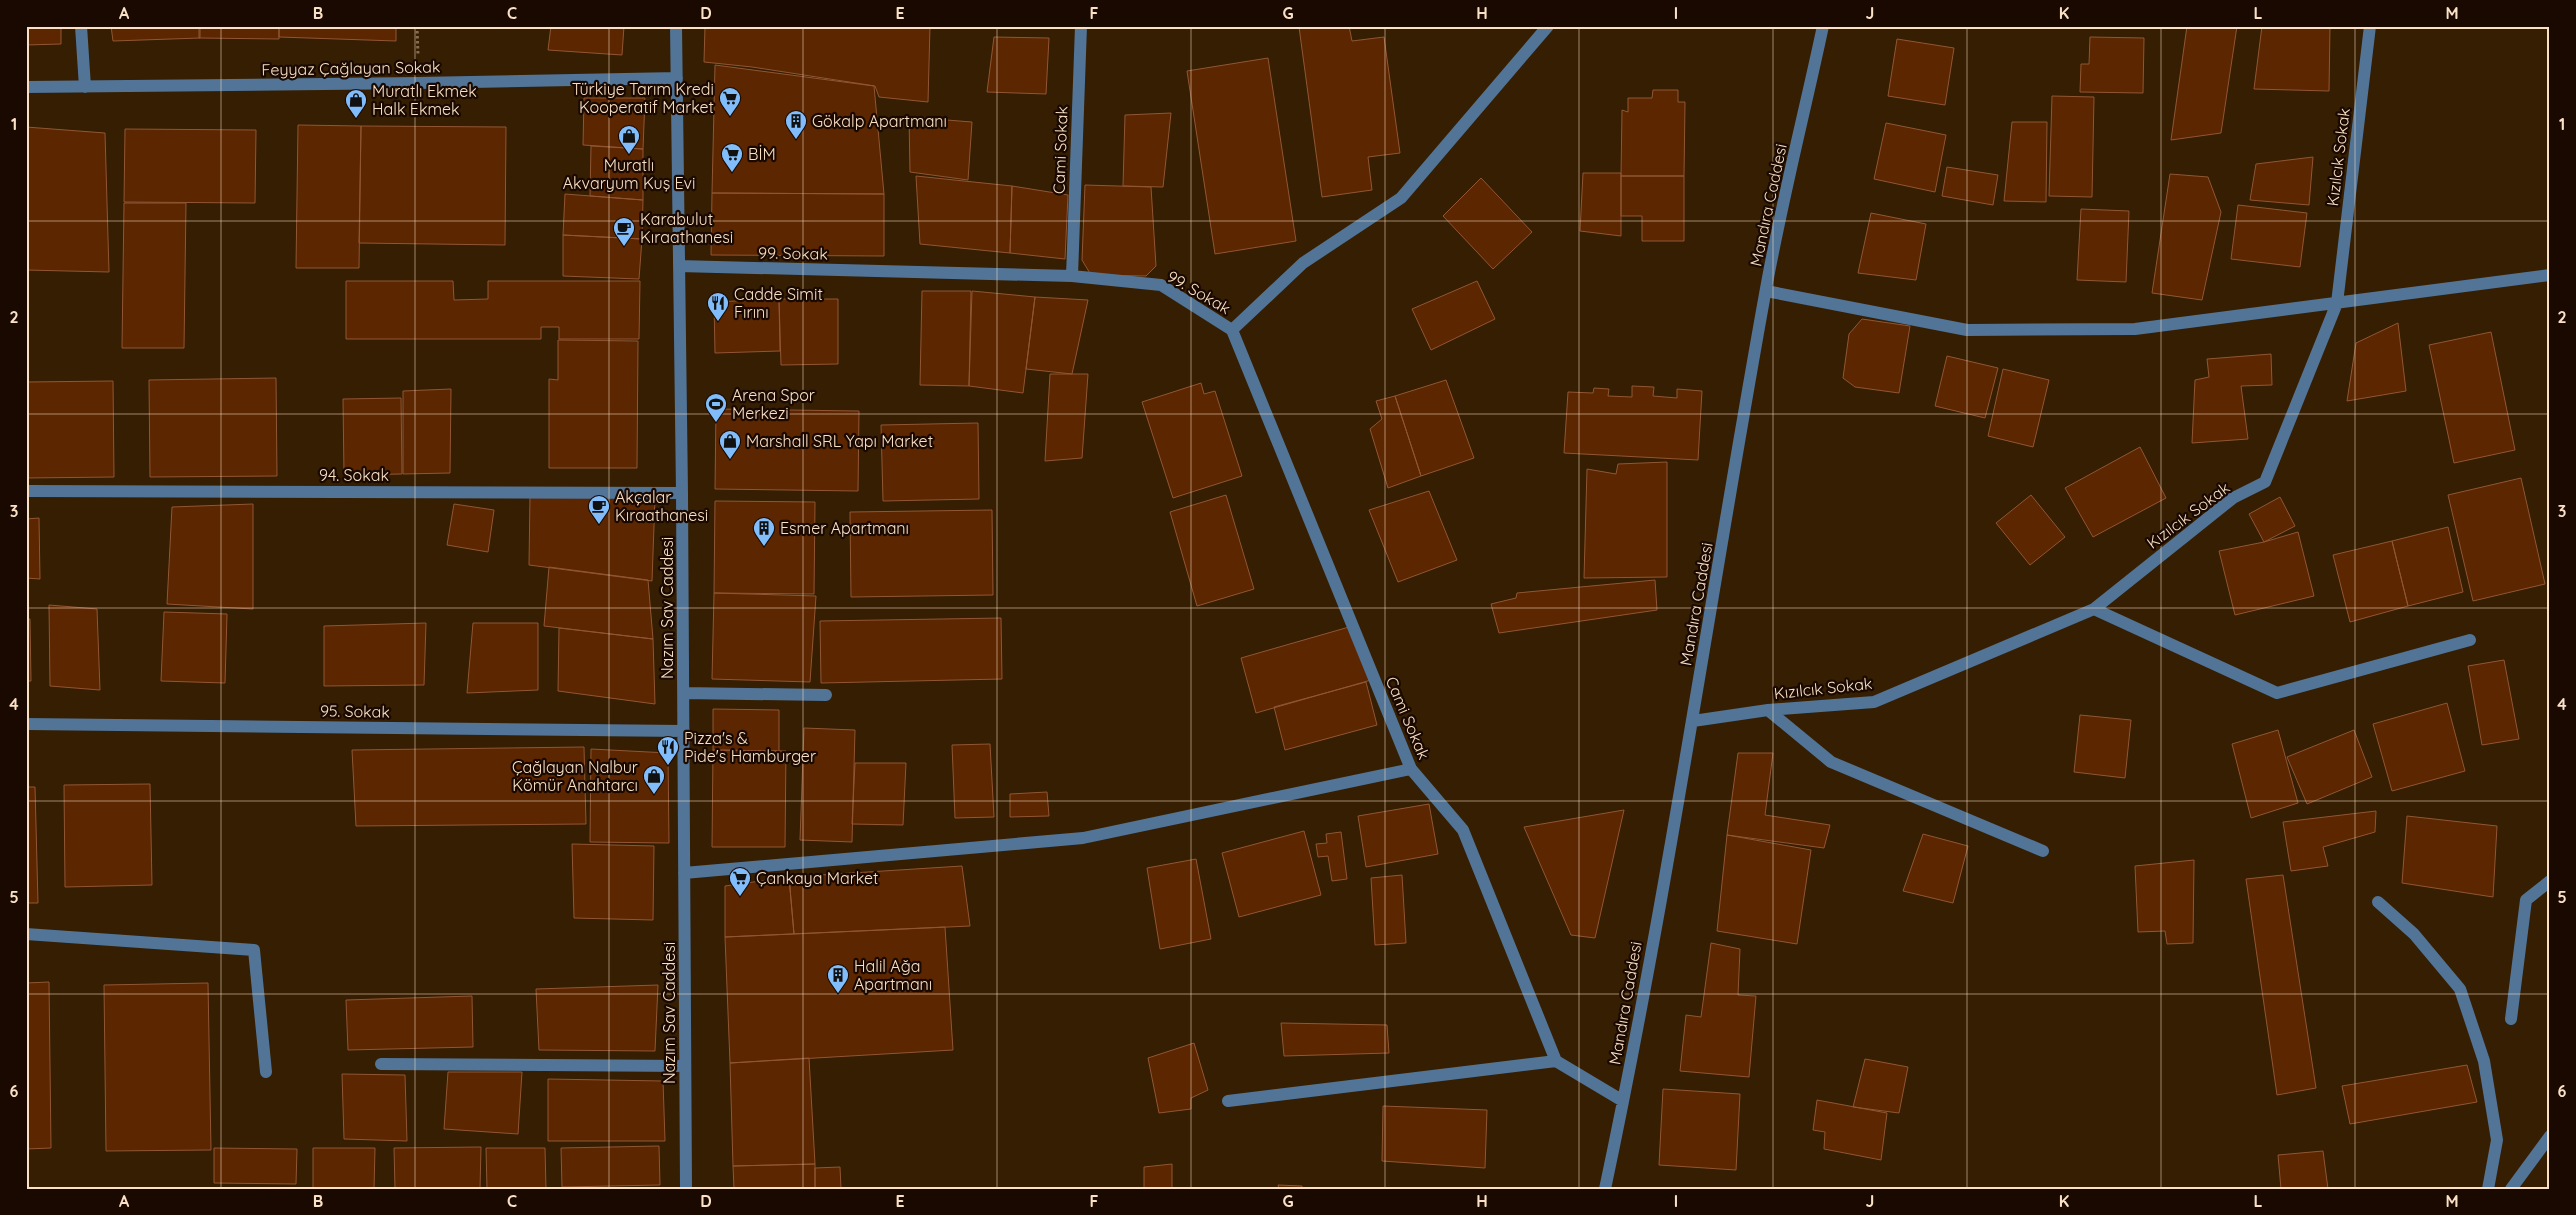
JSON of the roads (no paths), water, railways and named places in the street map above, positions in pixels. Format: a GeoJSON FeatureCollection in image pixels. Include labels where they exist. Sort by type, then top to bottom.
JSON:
{"type":"FeatureCollection","features":[{"type":"Feature","properties":{"kind":"street"},"geometry":{"type":"LineString","coordinates":[[81,26],[85,88]]}},
{"type":"Feature","properties":{"kind":"street","name":"Nazım Sav Caddesi"},"geometry":{"type":"LineString","coordinates":[[676,26],[684,693],[686,1189]]}},
{"type":"Feature","properties":{"kind":"street","name":"Cami Sokak"},"geometry":{"type":"LineString","coordinates":[[1072,276],[1081,26]]}},
{"type":"Feature","properties":{"kind":"street","name":"99. Sokak"},"geometry":{"type":"LineString","coordinates":[[680,266],[1072,276],[1161,285],[1232,330],[1303,263],[1401,198],[1548,26]]}},
{"type":"Feature","properties":{"kind":"street","name":"Mandıra Caddesi"},"geometry":{"type":"LineString","coordinates":[[1605,1189],[1693,721],[1766,291],[1823,26]]}},
{"type":"Feature","properties":{"kind":"street","name":"Kızılcık Sokak"},"geometry":{"type":"LineString","coordinates":[[1693,721],[1768,710],[1874,702],[2094,609],[2233,498],[2264,482],[2337,303],[2370,26]]}},
{"type":"Feature","properties":{"kind":"street","name":"Feyyaz Çağlayan Sokak"},"geometry":{"type":"LineString","coordinates":[[26,87],[85,88],[677,78]]}},
{"type":"Feature","properties":{"kind":"street"},"geometry":{"type":"LineString","coordinates":[[1766,291],[1967,330],[2135,329],[2550,275]]}},
{"type":"Feature","properties":{"kind":"street","name":"Cami Sokak"},"geometry":{"type":"LineString","coordinates":[[1232,330],[1411,769],[1463,830],[1556,1061]]}},
{"type":"Feature","properties":{"kind":"street","name":"94. Sokak"},"geometry":{"type":"LineString","coordinates":[[26,491],[682,493]]}},
{"type":"Feature","properties":{"kind":"street"},"geometry":{"type":"LineString","coordinates":[[2094,609],[2276,693],[2470,640]]}},
{"type":"Feature","properties":{"kind":"street"},"geometry":{"type":"LineString","coordinates":[[684,693],[826,695]]}},
{"type":"Feature","properties":{"kind":"street"},"geometry":{"type":"LineString","coordinates":[[1768,710],[1831,762],[2042,852]]}},
{"type":"Feature","properties":{"kind":"street","name":"95. Sokak"},"geometry":{"type":"LineString","coordinates":[[26,724],[684,732]]}},
{"type":"Feature","properties":{"kind":"street"},"geometry":{"type":"LineString","coordinates":[[684,873],[1083,838],[1411,769]]}},
{"type":"Feature","properties":{"kind":"street"},"geometry":{"type":"LineString","coordinates":[[2511,1019],[2526,900],[2550,882]]}},
{"type":"Feature","properties":{"kind":"street"},"geometry":{"type":"LineString","coordinates":[[2378,902],[2414,934],[2460,989],[2484,1061],[2497,1140],[2488,1189]]}},
{"type":"Feature","properties":{"kind":"street"},"geometry":{"type":"LineString","coordinates":[[26,934],[254,950],[266,1072]]}},
{"type":"Feature","properties":{"kind":"street"},"geometry":{"type":"LineString","coordinates":[[1228,1101],[1556,1061],[1623,1101]]}},
{"type":"Feature","properties":{"kind":"street"},"geometry":{"type":"LineString","coordinates":[[381,1064],[685,1066]]}},
{"type":"Feature","properties":{"kind":"street"},"geometry":{"type":"LineString","coordinates":[[2511,1189],[2550,1136]]}},
{"type":"Feature","properties":{"kind":"place","name":"Türkiye Tarım Kredi Kooperatif Market"},"geometry":{"type":"Point","coordinates":[730,117]}},
{"type":"Feature","properties":{"kind":"place","name":"Muratlı Ekmek Halk Ekmek"},"geometry":{"type":"Point","coordinates":[356,119]}},
{"type":"Feature","properties":{"kind":"place","name":"Gökalp Apartmanı"},"geometry":{"type":"Point","coordinates":[796,140]}},
{"type":"Feature","properties":{"kind":"place","name":"Muratlı Akvaryum Kuş Evi"},"geometry":{"type":"Point","coordinates":[629,155]}},
{"type":"Feature","properties":{"kind":"place","name":"BİM"},"geometry":{"type":"Point","coordinates":[732,173]}},
{"type":"Feature","properties":{"kind":"place","name":"Karabulut Kıraathanesi"},"geometry":{"type":"Point","coordinates":[624,247]}},
{"type":"Feature","properties":{"kind":"place","name":"Cadde Simit Fırını"},"geometry":{"type":"Point","coordinates":[718,322]}},
{"type":"Feature","properties":{"kind":"place","name":"Arena Spor Merkezi"},"geometry":{"type":"Point","coordinates":[716,423]}},
{"type":"Feature","properties":{"kind":"place","name":"Marshall SRL Yapı Market"},"geometry":{"type":"Point","coordinates":[730,460]}},
{"type":"Feature","properties":{"kind":"place","name":"Akçalar Kıraathanesi"},"geometry":{"type":"Point","coordinates":[599,525]}},
{"type":"Feature","properties":{"kind":"place","name":"Esmer Apartmanı"},"geometry":{"type":"Point","coordinates":[764,547]}},
{"type":"Feature","properties":{"kind":"place","name":"Pizza's & Pide's Hamburger"},"geometry":{"type":"Point","coordinates":[668,766]}},
{"type":"Feature","properties":{"kind":"place","name":"Çağlayan Nalbur Kömür Anahtarcı"},"geometry":{"type":"Point","coordinates":[654,795]}},
{"type":"Feature","properties":{"kind":"place","name":"Çankaya Market"},"geometry":{"type":"Point","coordinates":[740,897]}},
{"type":"Feature","properties":{"kind":"place","name":"Halil Ağa Apartmanı"},"geometry":{"type":"Point","coordinates":[838,994]}}]}
